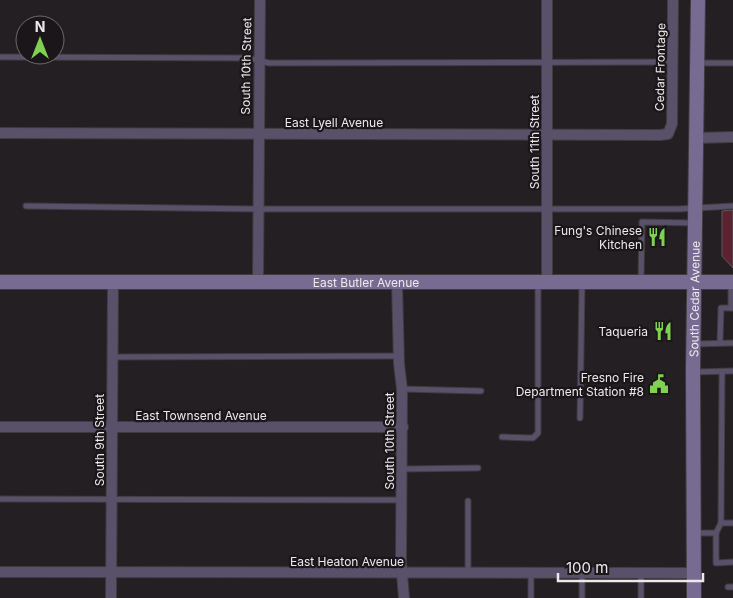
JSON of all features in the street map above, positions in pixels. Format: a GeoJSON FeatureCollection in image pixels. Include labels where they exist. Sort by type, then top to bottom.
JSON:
{"type":"FeatureCollection","features":[{"type":"Feature","properties":{"kind":"street","name":"South 10th Street"},"geometry":{"type":"LineString","coordinates":[[258,283],[257,209],[260,0]]}},
{"type":"Feature","properties":{"kind":"street","name":"South 11th Street"},"geometry":{"type":"LineString","coordinates":[[542,284],[546,209],[547,0]]}},
{"type":"Feature","properties":{"kind":"street","name":"Cedar Frontage"},"geometry":{"type":"LineString","coordinates":[[668,134],[672,124],[673,0]]}},
{"type":"Feature","properties":{"kind":"street","name":"South Cedar Avenue"},"geometry":{"type":"LineString","coordinates":[[694,598],[693,372],[698,0]]}},
{"type":"Feature","properties":{"kind":"street","name":"East Lyell Avenue"},"geometry":{"type":"LineString","coordinates":[[0,132],[668,134]]}},
{"type":"Feature","properties":{"kind":"street"},"geometry":{"type":"LineString","coordinates":[[696,138],[733,137]]}},
{"type":"Feature","properties":{"kind":"street","name":"East Butler Avenue"},"geometry":{"type":"LineString","coordinates":[[0,282],[694,284],[732,282]]}},
{"type":"Feature","properties":{"kind":"street","name":"South 9th Street"},"geometry":{"type":"LineString","coordinates":[[111,598],[113,282]]}},
{"type":"Feature","properties":{"kind":"street","name":"South 10th Street"},"geometry":{"type":"LineString","coordinates":[[397,283],[398,356],[402,389],[403,427],[401,500],[404,598]]}},
{"type":"Feature","properties":{"kind":"street","name":"East Townsend Avenue"},"geometry":{"type":"LineString","coordinates":[[0,427],[403,427]]}},
{"type":"Feature","properties":{"kind":"street","name":"East Heaton Avenue"},"geometry":{"type":"LineString","coordinates":[[0,572],[694,573]]}},
{"type":"Feature","properties":{"kind":"lane"},"geometry":{"type":"LineString","coordinates":[[0,57],[249,58],[268,63],[672,62]]}},
{"type":"Feature","properties":{"kind":"lane"},"geometry":{"type":"LineString","coordinates":[[697,63],[733,63]]}},
{"type":"Feature","properties":{"kind":"lane"},"geometry":{"type":"LineString","coordinates":[[26,206],[257,209],[546,209],[733,206]]}},
{"type":"Feature","properties":{"kind":"lane"},"geometry":{"type":"LineString","coordinates":[[641,284],[642,222],[695,223]]}},
{"type":"Feature","properties":{"kind":"lane"},"geometry":{"type":"LineString","coordinates":[[720,343],[721,308],[732,308],[732,282]]}},
{"type":"Feature","properties":{"kind":"lane"},"geometry":{"type":"LineString","coordinates":[[502,437],[532,438],[538,433],[542,284]]}},
{"type":"Feature","properties":{"kind":"lane"},"geometry":{"type":"LineString","coordinates":[[580,418],[582,284]]}},
{"type":"Feature","properties":{"kind":"lane"},"geometry":{"type":"LineString","coordinates":[[694,344],[733,343]]}},
{"type":"Feature","properties":{"kind":"lane"},"geometry":{"type":"LineString","coordinates":[[112,357],[398,356]]}},
{"type":"Feature","properties":{"kind":"lane"},"geometry":{"type":"LineString","coordinates":[[693,372],[733,371]]}},
{"type":"Feature","properties":{"kind":"lane"},"geometry":{"type":"LineString","coordinates":[[722,372],[721,523],[716,533],[716,563],[733,562]]}},
{"type":"Feature","properties":{"kind":"lane"},"geometry":{"type":"LineString","coordinates":[[402,389],[481,391]]}},
{"type":"Feature","properties":{"kind":"lane"},"geometry":{"type":"LineString","coordinates":[[403,469],[478,468]]}},
{"type":"Feature","properties":{"kind":"lane"},"geometry":{"type":"LineString","coordinates":[[0,499],[401,500]]}},
{"type":"Feature","properties":{"kind":"lane"},"geometry":{"type":"LineString","coordinates":[[468,501],[468,573]]}},
{"type":"Feature","properties":{"kind":"lane"},"geometry":{"type":"LineString","coordinates":[[721,523],[733,523]]}},
{"type":"Feature","properties":{"kind":"lane"},"geometry":{"type":"LineString","coordinates":[[694,533],[716,533]]}},
{"type":"Feature","properties":{"kind":"lane"},"geometry":{"type":"LineString","coordinates":[[531,573],[531,598]]}},
{"type":"Feature","properties":{"kind":"lane"},"geometry":{"type":"LineString","coordinates":[[582,573],[582,598]]}},
{"type":"Feature","properties":{"kind":"lane"},"geometry":{"type":"LineString","coordinates":[[641,573],[641,598]]}},
{"type":"Feature","properties":{"kind":"building"},"geometry":{"type":"Polygon","coordinates":[[[733,210],[733,268],[722,256],[722,211],[733,210]]]}},
{"type":"Feature","properties":{"kind":"place","name":"Fung's Chinese Kitchen"},"geometry":{"type":"Point","coordinates":[657,237]}},
{"type":"Feature","properties":{"kind":"place","name":"Taqueria"},"geometry":{"type":"Point","coordinates":[663,331]}},
{"type":"Feature","properties":{"kind":"place","name":"Fresno Fire Department Station #8"},"geometry":{"type":"Point","coordinates":[659,384]}}]}
